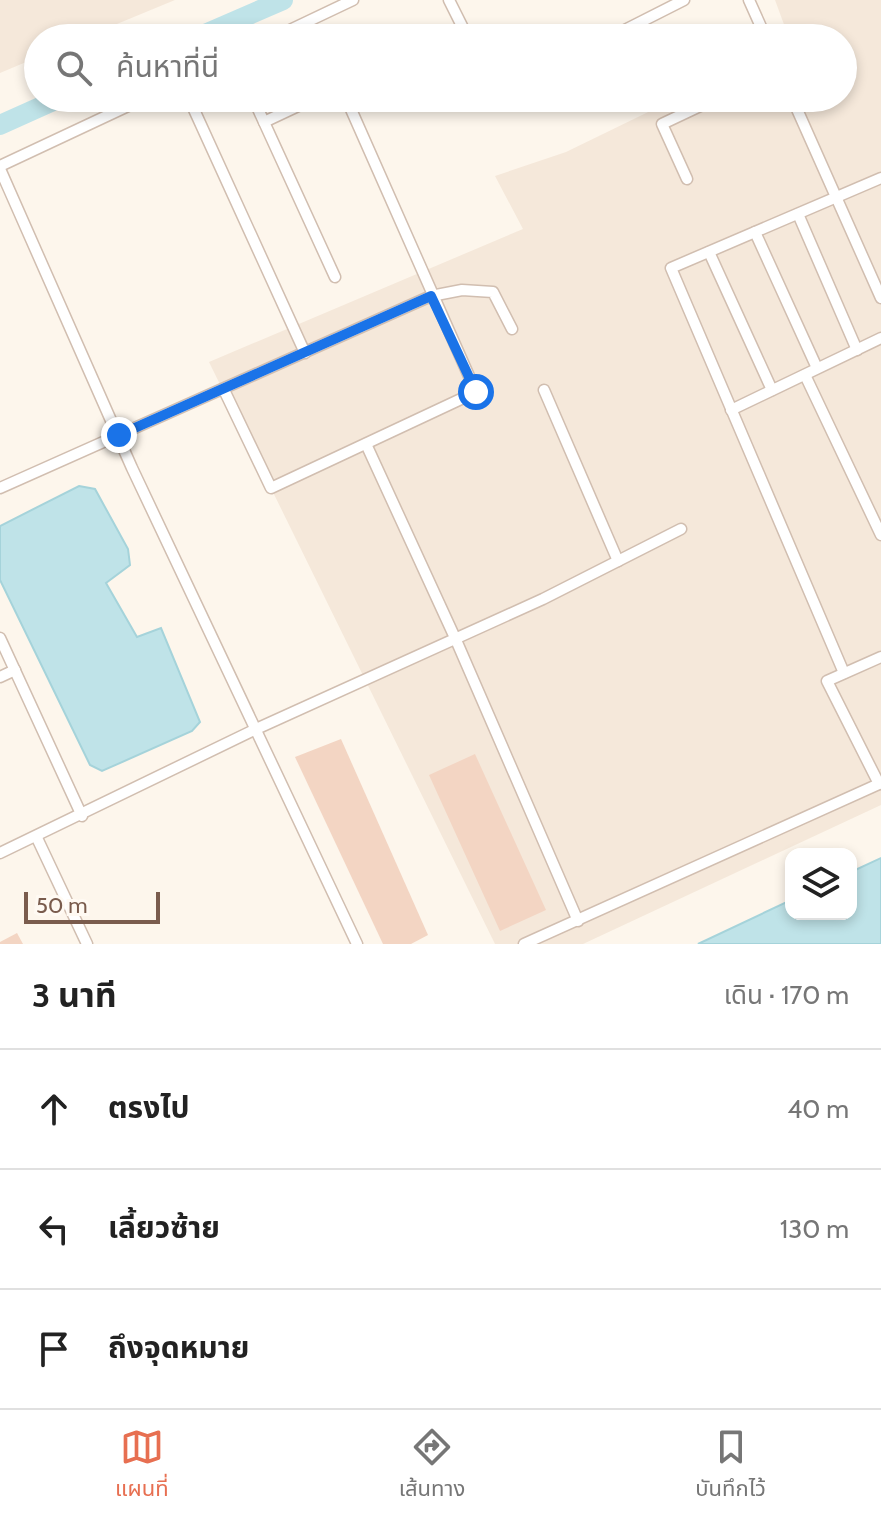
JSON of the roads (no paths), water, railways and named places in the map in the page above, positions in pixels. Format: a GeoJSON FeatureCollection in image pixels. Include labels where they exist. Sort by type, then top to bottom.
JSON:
{"type":"FeatureCollection","features":[{"type":"Feature","properties":{"kind":"lane"},"geometry":{"type":"LineString","coordinates":[[302,24],[353,0]]}},
{"type":"Feature","properties":{"kind":"lane"},"geometry":{"type":"LineString","coordinates":[[449,0],[461,24]]}},
{"type":"Feature","properties":{"kind":"lane"},"geometry":{"type":"LineString","coordinates":[[637,24],[684,0]]}},
{"type":"Feature","properties":{"kind":"lane"},"geometry":{"type":"LineString","coordinates":[[749,0],[760,24]]}},
{"type":"Feature","properties":{"kind":"lane"},"geometry":{"type":"LineString","coordinates":[[116,112],[0,168],[254,730],[357,944]]}},
{"type":"Feature","properties":{"kind":"lane"},"geometry":{"type":"LineString","coordinates":[[195,112],[305,353]]}},
{"type":"Feature","properties":{"kind":"lane"},"geometry":{"type":"LineString","coordinates":[[259,112],[335,277]]}},
{"type":"Feature","properties":{"kind":"lane"},"geometry":{"type":"LineString","coordinates":[[264,122],[285,112]]}},
{"type":"Feature","properties":{"kind":"lane"},"geometry":{"type":"LineString","coordinates":[[224,390],[271,488],[476,392],[352,112]]}},
{"type":"Feature","properties":{"kind":"lane"},"geometry":{"type":"LineString","coordinates":[[687,112],[662,124],[687,179]]}},
{"type":"Feature","properties":{"kind":"lane"},"geometry":{"type":"LineString","coordinates":[[798,112],[881,298]]}},
{"type":"Feature","properties":{"kind":"lane"},"geometry":{"type":"LineString","coordinates":[[844,673],[671,268],[880,181]]}},
{"type":"Feature","properties":{"kind":"lane"},"geometry":{"type":"LineString","coordinates":[[798,214],[857,350]]}},
{"type":"Feature","properties":{"kind":"lane"},"geometry":{"type":"LineString","coordinates":[[755,232],[817,368]]}},
{"type":"Feature","properties":{"kind":"lane"},"geometry":{"type":"LineString","coordinates":[[709,252],[772,390]]}},
{"type":"Feature","properties":{"kind":"lane"},"geometry":{"type":"LineString","coordinates":[[0,488],[431,296],[462,290],[493,292],[512,329]]}},
{"type":"Feature","properties":{"kind":"lane"},"geometry":{"type":"LineString","coordinates":[[731,410],[881,338]]}},
{"type":"Feature","properties":{"kind":"lane"},"geometry":{"type":"LineString","coordinates":[[805,375],[881,535]]}},
{"type":"Feature","properties":{"kind":"lane"},"geometry":{"type":"LineString","coordinates":[[544,390],[618,561]]}},
{"type":"Feature","properties":{"kind":"lane"},"geometry":{"type":"LineString","coordinates":[[366,444],[456,640],[578,921]]}},
{"type":"Feature","properties":{"kind":"lane"},"geometry":{"type":"LineString","coordinates":[[0,853],[37,838],[254,730],[456,640],[681,529]]}},
{"type":"Feature","properties":{"kind":"lane"},"geometry":{"type":"LineString","coordinates":[[0,638],[82,816]]}},
{"type":"Feature","properties":{"kind":"lane"},"geometry":{"type":"LineString","coordinates":[[524,944],[880,784],[827,681],[881,657]]}},
{"type":"Feature","properties":{"kind":"lane"},"geometry":{"type":"LineString","coordinates":[[0,677],[15,670]]}},
{"type":"Feature","properties":{"kind":"lane"},"geometry":{"type":"LineString","coordinates":[[37,838],[87,944]]}},
{"type":"Feature","properties":{"kind":"water"},"geometry":{"type":"Polygon","coordinates":[[[79,486],[95,489],[128,549],[130,565],[106,583],[137,637],[161,628],[200,722],[192,731],[102,771],[90,765],[0,580],[0,526],[79,486]]]}},
{"type":"Feature","properties":{"kind":"water"},"geometry":{"type":"Polygon","coordinates":[[[881,858],[881,944],[698,944],[785,903],[785,920],[857,920],[857,869],[881,858]]]}},
{"type":"Feature","properties":{"kind":"waterway"},"geometry":{"type":"LineString","coordinates":[[228,24],[283,0]]}},
{"type":"Feature","properties":{"kind":"waterway"},"geometry":{"type":"LineString","coordinates":[[0,125],[29,112]]}}]}
